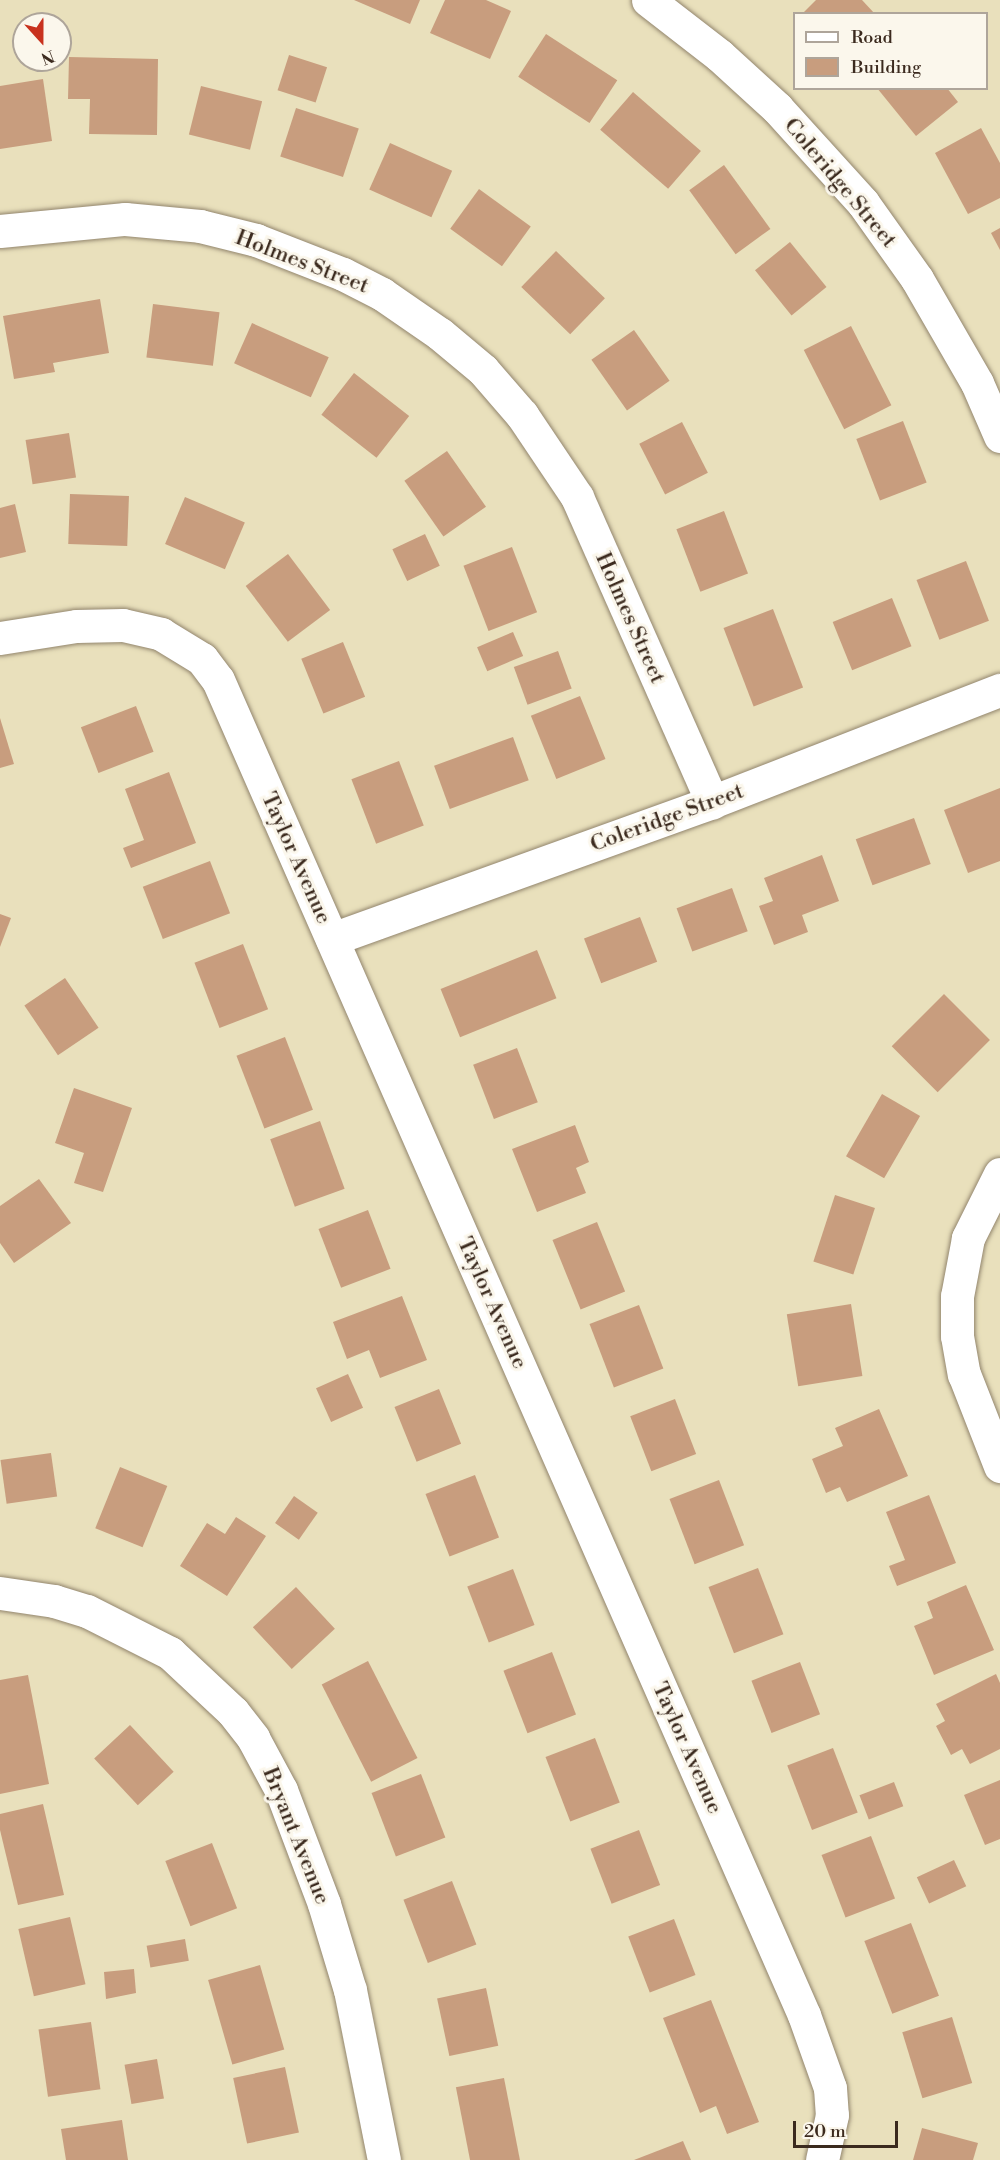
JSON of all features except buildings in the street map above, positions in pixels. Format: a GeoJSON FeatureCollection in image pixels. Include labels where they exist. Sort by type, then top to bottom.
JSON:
{"type":"FeatureCollection","features":[{"type":"Feature","properties":{"kind":"street","name":"Coleridge Street"},"geometry":{"type":"LineString","coordinates":[[648,0],[719,55],[777,108],[863,203],[917,279],[977,383],[1000,436]]}},
{"type":"Feature","properties":{"kind":"street","name":"Holmes Street"},"geometry":{"type":"LineString","coordinates":[[0,231],[125,219],[200,226],[256,240],[343,274],[382,294],[440,334],[483,370],[522,414],[577,497],[712,802]]}},
{"type":"Feature","properties":{"kind":"street","name":"Taylor Avenue"},"geometry":{"type":"LineString","coordinates":[[0,638],[76,626],[123,624],[161,634],[202,659],[218,680],[804,2015],[830,2088],[832,2115],[823,2155]]}},
{"type":"Feature","properties":{"kind":"street","name":"Coleridge Street"},"geometry":{"type":"LineString","coordinates":[[332,939],[712,802],[1000,690]]}},
{"type":"Feature","properties":{"kind":"street"},"geometry":{"type":"LineString","coordinates":[[1000,1174],[968,1238],[957,1296],[957,1335],[964,1374],[1000,1466]]}},
{"type":"Feature","properties":{"kind":"street","name":"Bryant Avenue"},"geometry":{"type":"LineString","coordinates":[[0,1593],[54,1601],[87,1611],[170,1653],[233,1712],[254,1738],[281,1790],[324,1904],[350,1990],[384,2160]]}}]}
